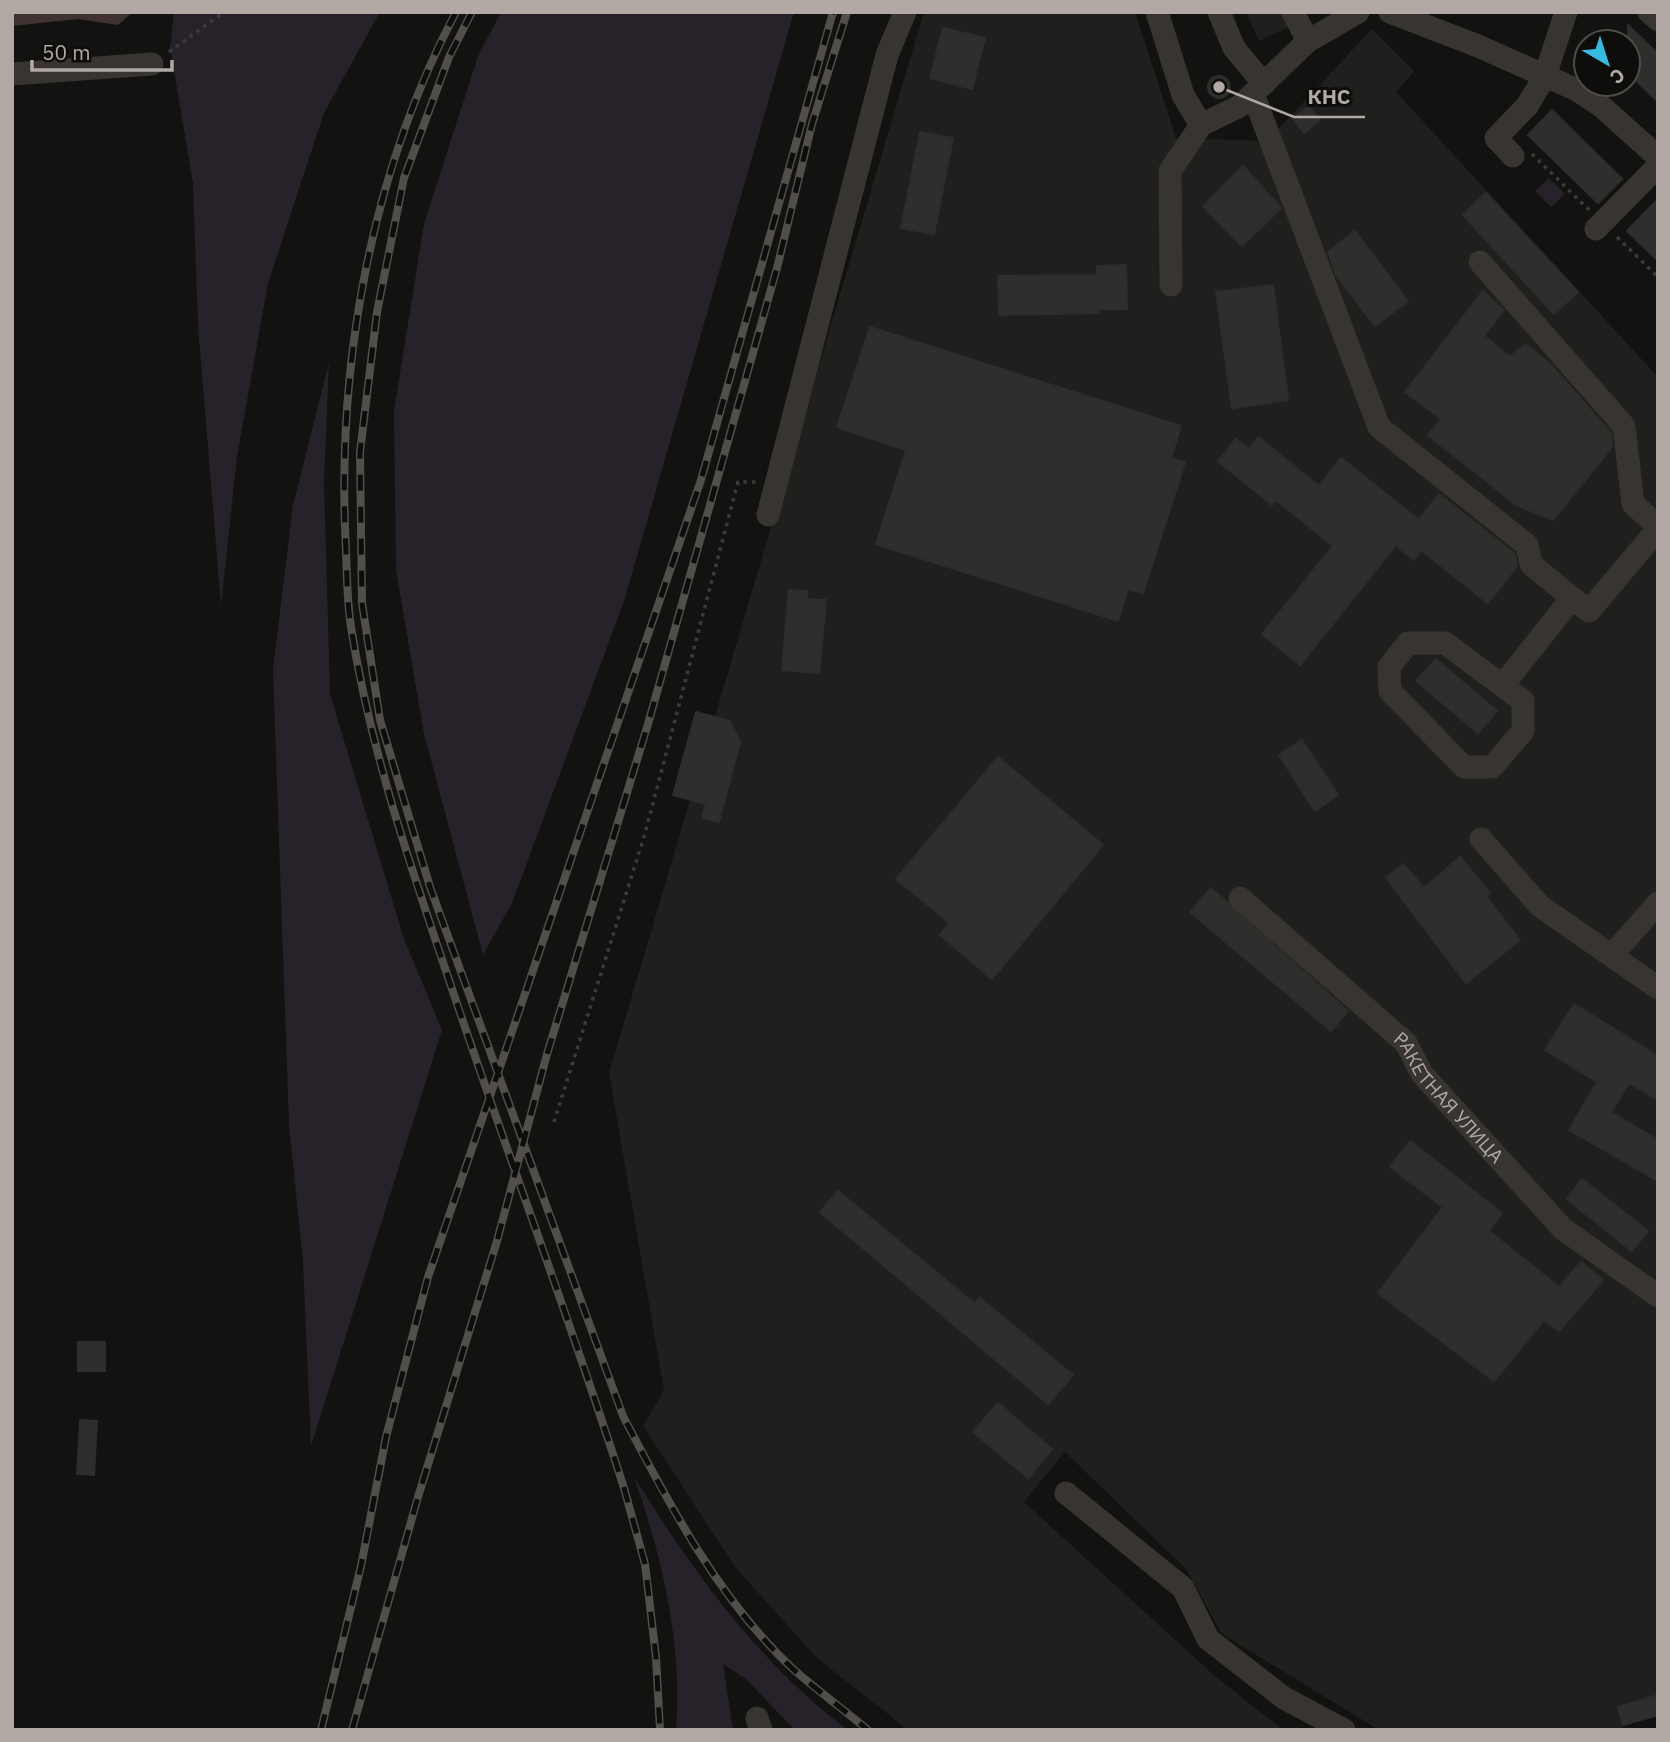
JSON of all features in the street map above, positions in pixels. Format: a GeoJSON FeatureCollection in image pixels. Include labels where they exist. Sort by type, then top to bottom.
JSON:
{"type":"FeatureCollection","features":[{"type":"Feature","properties":{"kind":"street"},"geometry":{"type":"LineString","coordinates":[[768,515],[887,55],[905,12]]}},
{"type":"Feature","properties":{"kind":"street"},"geometry":{"type":"LineString","coordinates":[[1157,12],[1183,95],[1201,125]]}},
{"type":"Feature","properties":{"kind":"street"},"geometry":{"type":"LineString","coordinates":[[1219,12],[1234,48],[1259,89],[1379,427],[1527,545],[1531,564],[1589,611],[1658,528],[1633,504],[1624,426],[1480,262]]}},
{"type":"Feature","properties":{"kind":"street"},"geometry":{"type":"LineString","coordinates":[[1293,12],[1308,41]]}},
{"type":"Feature","properties":{"kind":"street"},"geometry":{"type":"LineString","coordinates":[[1171,285],[1170,171],[1201,125],[1240,106],[1308,41],[1357,12]]}},
{"type":"Feature","properties":{"kind":"street"},"geometry":{"type":"LineString","coordinates":[[1390,12],[1478,46],[1577,90],[1601,106],[1658,157]]}},
{"type":"Feature","properties":{"kind":"street"},"geometry":{"type":"LineString","coordinates":[[1513,156],[1496,138],[1528,106],[1545,76],[1566,12]]}},
{"type":"Feature","properties":{"kind":"street"},"geometry":{"type":"LineString","coordinates":[[1649,12],[1658,20]]}},
{"type":"Feature","properties":{"kind":"street"},"geometry":{"type":"LineString","coordinates":[[12,74],[152,64]]}},
{"type":"Feature","properties":{"kind":"street"},"geometry":{"type":"LineString","coordinates":[[1599,226],[1658,166]]}},
{"type":"Feature","properties":{"kind":"street"},"geometry":{"type":"LineString","coordinates":[[1503,685],[1572,598]]}},
{"type":"Feature","properties":{"kind":"street"},"geometry":{"type":"LineString","coordinates":[[1408,643],[1445,643],[1503,685],[1523,701],[1523,731],[1492,767],[1464,767],[1390,691],[1389,667],[1408,643]]}},
{"type":"Feature","properties":{"kind":"street"},"geometry":{"type":"LineString","coordinates":[[1481,839],[1540,906],[1613,954],[1658,988]]}},
{"type":"Feature","properties":{"kind":"street","name":"РАКЕТНАЯ УЛИЦА"},"geometry":{"type":"LineString","coordinates":[[1240,898],[1406,1043],[1422,1074],[1563,1229],[1658,1296]]}},
{"type":"Feature","properties":{"kind":"street"},"geometry":{"type":"LineString","coordinates":[[1613,954],[1658,903]]}},
{"type":"Feature","properties":{"kind":"street"},"geometry":{"type":"LineString","coordinates":[[1066,1493],[1183,1588],[1208,1639],[1284,1698],[1344,1730]]}},
{"type":"Feature","properties":{"kind":"path"},"geometry":{"type":"LineString","coordinates":[[152,64],[224,12]]}},
{"type":"Feature","properties":{"kind":"path"},"geometry":{"type":"LineString","coordinates":[[1506,128],[1599,226],[1658,277]]}},
{"type":"Feature","properties":{"kind":"path"},"geometry":{"type":"LineString","coordinates":[[554,1122],[644,837],[737,482],[777,482]]}},
{"type":"Feature","properties":{"kind":"shaded area"},"geometry":{"type":"Polygon","coordinates":[[[12,12],[133,12],[118,25],[78,19],[12,26],[12,12]]]}},
{"type":"Feature","properties":{"kind":"shaded area"},"geometry":{"type":"Polygon","coordinates":[[[174,12],[380,12],[324,113],[268,283],[237,457],[221,606],[198,325],[193,183],[170,47],[174,12]]]}},
{"type":"Feature","properties":{"kind":"shaded area"},"geometry":{"type":"Polygon","coordinates":[[[501,12],[794,12],[624,601],[512,903],[483,955],[424,734],[396,570],[394,411],[424,224],[478,56],[501,12]]]}},
{"type":"Feature","properties":{"kind":"shaded area"},"geometry":{"type":"Polygon","coordinates":[[[924,12],[1135,12],[1176,138],[1267,141],[1372,29],[1414,71],[1396,92],[1658,377],[1658,1715],[1623,1725],[1622,1730],[1379,1730],[1222,1634],[1186,1569],[1065,1452],[1024,1502],[1216,1677],[1283,1730],[908,1730],[817,1658],[735,1567],[643,1426],[664,1390],[609,1073],[924,12]]]}},
{"type":"Feature","properties":{"kind":"shaded area"},"geometry":{"type":"Polygon","coordinates":[[[1246,12],[1290,12],[1295,24],[1259,41],[1246,12]]]}},
{"type":"Feature","properties":{"kind":"shaded area"},"geometry":{"type":"Polygon","coordinates":[[[1549,178],[1565,194],[1551,207],[1535,191],[1549,178]]]}},
{"type":"Feature","properties":{"kind":"shaded area"},"geometry":{"type":"Polygon","coordinates":[[[329,363],[324,482],[330,694],[404,939],[442,1030],[311,1446],[303,1262],[289,1125],[273,669],[293,505],[329,363]]]}},
{"type":"Feature","properties":{"kind":"shaded area"},"geometry":{"type":"Polygon","coordinates":[[[634,1477],[729,1614],[785,1675],[815,1704],[848,1730],[795,1730],[747,1680],[723,1664],[733,1730],[676,1730],[676,1665],[668,1601],[653,1538],[634,1477]]]}},
{"type":"Feature","properties":{"kind":"building"},"geometry":{"type":"Polygon","coordinates":[[[943,28],[985,38],[972,89],[930,78],[943,28]]]}},
{"type":"Feature","properties":{"kind":"building"},"geometry":{"type":"Polygon","coordinates":[[[1642,39],[1658,54],[1658,102],[1642,87],[1642,39]]]}},
{"type":"Feature","properties":{"kind":"building"},"geometry":{"type":"Polygon","coordinates":[[[1219,76],[1227,79],[1230,87],[1227,95],[1219,98],[1211,95],[1208,87],[1211,79],[1219,76]]]}},
{"type":"Feature","properties":{"kind":"building"},"geometry":{"type":"Polygon","coordinates":[[[1309,106],[1320,120],[1304,133],[1293,119],[1309,106]]]}},
{"type":"Feature","properties":{"kind":"building"},"geometry":{"type":"Polygon","coordinates":[[[1552,110],[1622,179],[1598,203],[1528,135],[1552,110]]]}},
{"type":"Feature","properties":{"kind":"building"},"geometry":{"type":"Polygon","coordinates":[[[920,132],[953,138],[934,234],[901,228],[920,132]]]}},
{"type":"Feature","properties":{"kind":"building"},"geometry":{"type":"Polygon","coordinates":[[[1243,166],[1281,208],[1242,246],[1203,206],[1243,166]]]}},
{"type":"Feature","properties":{"kind":"building"},"geometry":{"type":"Polygon","coordinates":[[[1486,193],[1578,292],[1554,314],[1463,215],[1486,193]]]}},
{"type":"Feature","properties":{"kind":"building"},"geometry":{"type":"Polygon","coordinates":[[[1658,199],[1658,261],[1627,231],[1658,199]]]}},
{"type":"Feature","properties":{"kind":"building"},"geometry":{"type":"Polygon","coordinates":[[[1355,231],[1408,301],[1375,326],[1336,275],[1328,252],[1355,231]]]}},
{"type":"Feature","properties":{"kind":"building"},"geometry":{"type":"Polygon","coordinates":[[[1126,265],[1127,309],[1099,309],[1099,313],[999,315],[998,276],[1097,275],[1097,266],[1126,265]]]}},
{"type":"Feature","properties":{"kind":"building"},"geometry":{"type":"Polygon","coordinates":[[[1273,285],[1288,400],[1232,408],[1216,292],[1273,285]]]}},
{"type":"Feature","properties":{"kind":"building"},"geometry":{"type":"Polygon","coordinates":[[[1483,291],[1504,310],[1484,336],[1510,357],[1526,344],[1552,366],[1611,433],[1612,447],[1553,520],[1516,505],[1428,435],[1441,419],[1405,392],[1483,291]]]}},
{"type":"Feature","properties":{"kind":"building"},"geometry":{"type":"Polygon","coordinates":[[[870,327],[1181,426],[1171,458],[1185,462],[1143,593],[1128,589],[1118,621],[876,544],[906,450],[837,427],[870,327]]]}},
{"type":"Feature","properties":{"kind":"building"},"geometry":{"type":"Polygon","coordinates":[[[1258,437],[1319,486],[1341,458],[1419,520],[1439,494],[1515,554],[1517,566],[1488,603],[1421,550],[1414,560],[1396,545],[1300,665],[1262,634],[1333,546],[1276,500],[1272,505],[1218,461],[1236,439],[1249,449],[1258,437]]]}},
{"type":"Feature","properties":{"kind":"building"},"geometry":{"type":"Polygon","coordinates":[[[789,590],[807,591],[807,599],[826,600],[819,673],[782,670],[789,590]]]}},
{"type":"Feature","properties":{"kind":"building"},"geometry":{"type":"Polygon","coordinates":[[[1436,659],[1497,711],[1478,733],[1416,681],[1436,659]]]}},
{"type":"Feature","properties":{"kind":"building"},"geometry":{"type":"Polygon","coordinates":[[[696,712],[730,721],[740,742],[719,822],[702,818],[706,804],[673,795],[696,712]]]}},
{"type":"Feature","properties":{"kind":"building"},"geometry":{"type":"Polygon","coordinates":[[[1302,740],[1338,795],[1315,811],[1279,755],[1302,740]]]}},
{"type":"Feature","properties":{"kind":"building"},"geometry":{"type":"Polygon","coordinates":[[[998,757],[1103,845],[992,979],[940,935],[950,923],[896,879],[998,757]]]}},
{"type":"Feature","properties":{"kind":"building"},"geometry":{"type":"Polygon","coordinates":[[[1460,857],[1490,893],[1486,896],[1520,940],[1466,983],[1386,878],[1403,864],[1424,888],[1460,857]]]}},
{"type":"Feature","properties":{"kind":"building"},"geometry":{"type":"Polygon","coordinates":[[[1211,888],[1348,1011],[1331,1031],[1190,912],[1211,888]]]}},
{"type":"Feature","properties":{"kind":"building"},"geometry":{"type":"Polygon","coordinates":[[[1574,1004],[1658,1056],[1658,1100],[1629,1083],[1611,1112],[1658,1140],[1658,1181],[1569,1130],[1597,1082],[1545,1050],[1574,1004]]]}},
{"type":"Feature","properties":{"kind":"building"},"geometry":{"type":"Polygon","coordinates":[[[1410,1141],[1502,1213],[1489,1231],[1559,1287],[1581,1262],[1603,1280],[1559,1331],[1544,1320],[1494,1381],[1378,1293],[1443,1207],[1390,1167],[1410,1141]]]}},
{"type":"Feature","properties":{"kind":"building"},"geometry":{"type":"Polygon","coordinates":[[[1582,1179],[1648,1231],[1632,1251],[1567,1199],[1582,1179]]]}},
{"type":"Feature","properties":{"kind":"building"},"geometry":{"type":"Polygon","coordinates":[[[838,1191],[975,1304],[980,1298],[1073,1375],[1048,1404],[820,1212],[838,1191]]]}},
{"type":"Feature","properties":{"kind":"building"},"geometry":{"type":"Polygon","coordinates":[[[78,1342],[105,1342],[105,1371],[78,1371],[78,1342]]]}},
{"type":"Feature","properties":{"kind":"building"},"geometry":{"type":"Polygon","coordinates":[[[998,1403],[1052,1449],[1028,1478],[973,1432],[998,1403]]]}},
{"type":"Feature","properties":{"kind":"building"},"geometry":{"type":"Polygon","coordinates":[[[80,1420],[97,1421],[94,1475],[77,1474],[80,1420]]]}},
{"type":"Feature","properties":{"kind":"building"},"geometry":{"type":"Polygon","coordinates":[[[1658,1695],[1658,1715],[1623,1725],[1618,1707],[1658,1695]]]}},
{"type":"Feature","properties":{"kind":"railway"},"geometry":{"type":"LineString","coordinates":[[456,12],[426,74],[401,139],[365,274],[354,342],[347,412],[344,481],[350,618],[369,717],[405,848],[624,1488],[645,1564],[656,1657],[660,1730]]}},
{"type":"Feature","properties":{"kind":"railway"},"geometry":{"type":"LineString","coordinates":[[472,12],[449,57],[404,178],[377,312],[360,452],[362,603],[380,720],[430,887],[623,1416],[677,1517],[742,1613],[793,1669],[868,1730]]}},
{"type":"Feature","properties":{"kind":"railway"},"geometry":{"type":"LineString","coordinates":[[321,1730],[361,1566],[386,1437],[428,1277],[701,480],[833,12]]}},
{"type":"Feature","properties":{"kind":"railway"},"geometry":{"type":"LineString","coordinates":[[352,1730],[418,1497],[497,1241],[547,1054],[648,724],[777,268],[812,124],[847,12]]}},
{"type":"Feature","properties":{"kind":"place","name":"КНС"},"geometry":{"type":"Point","coordinates":[1219,87]}}]}
